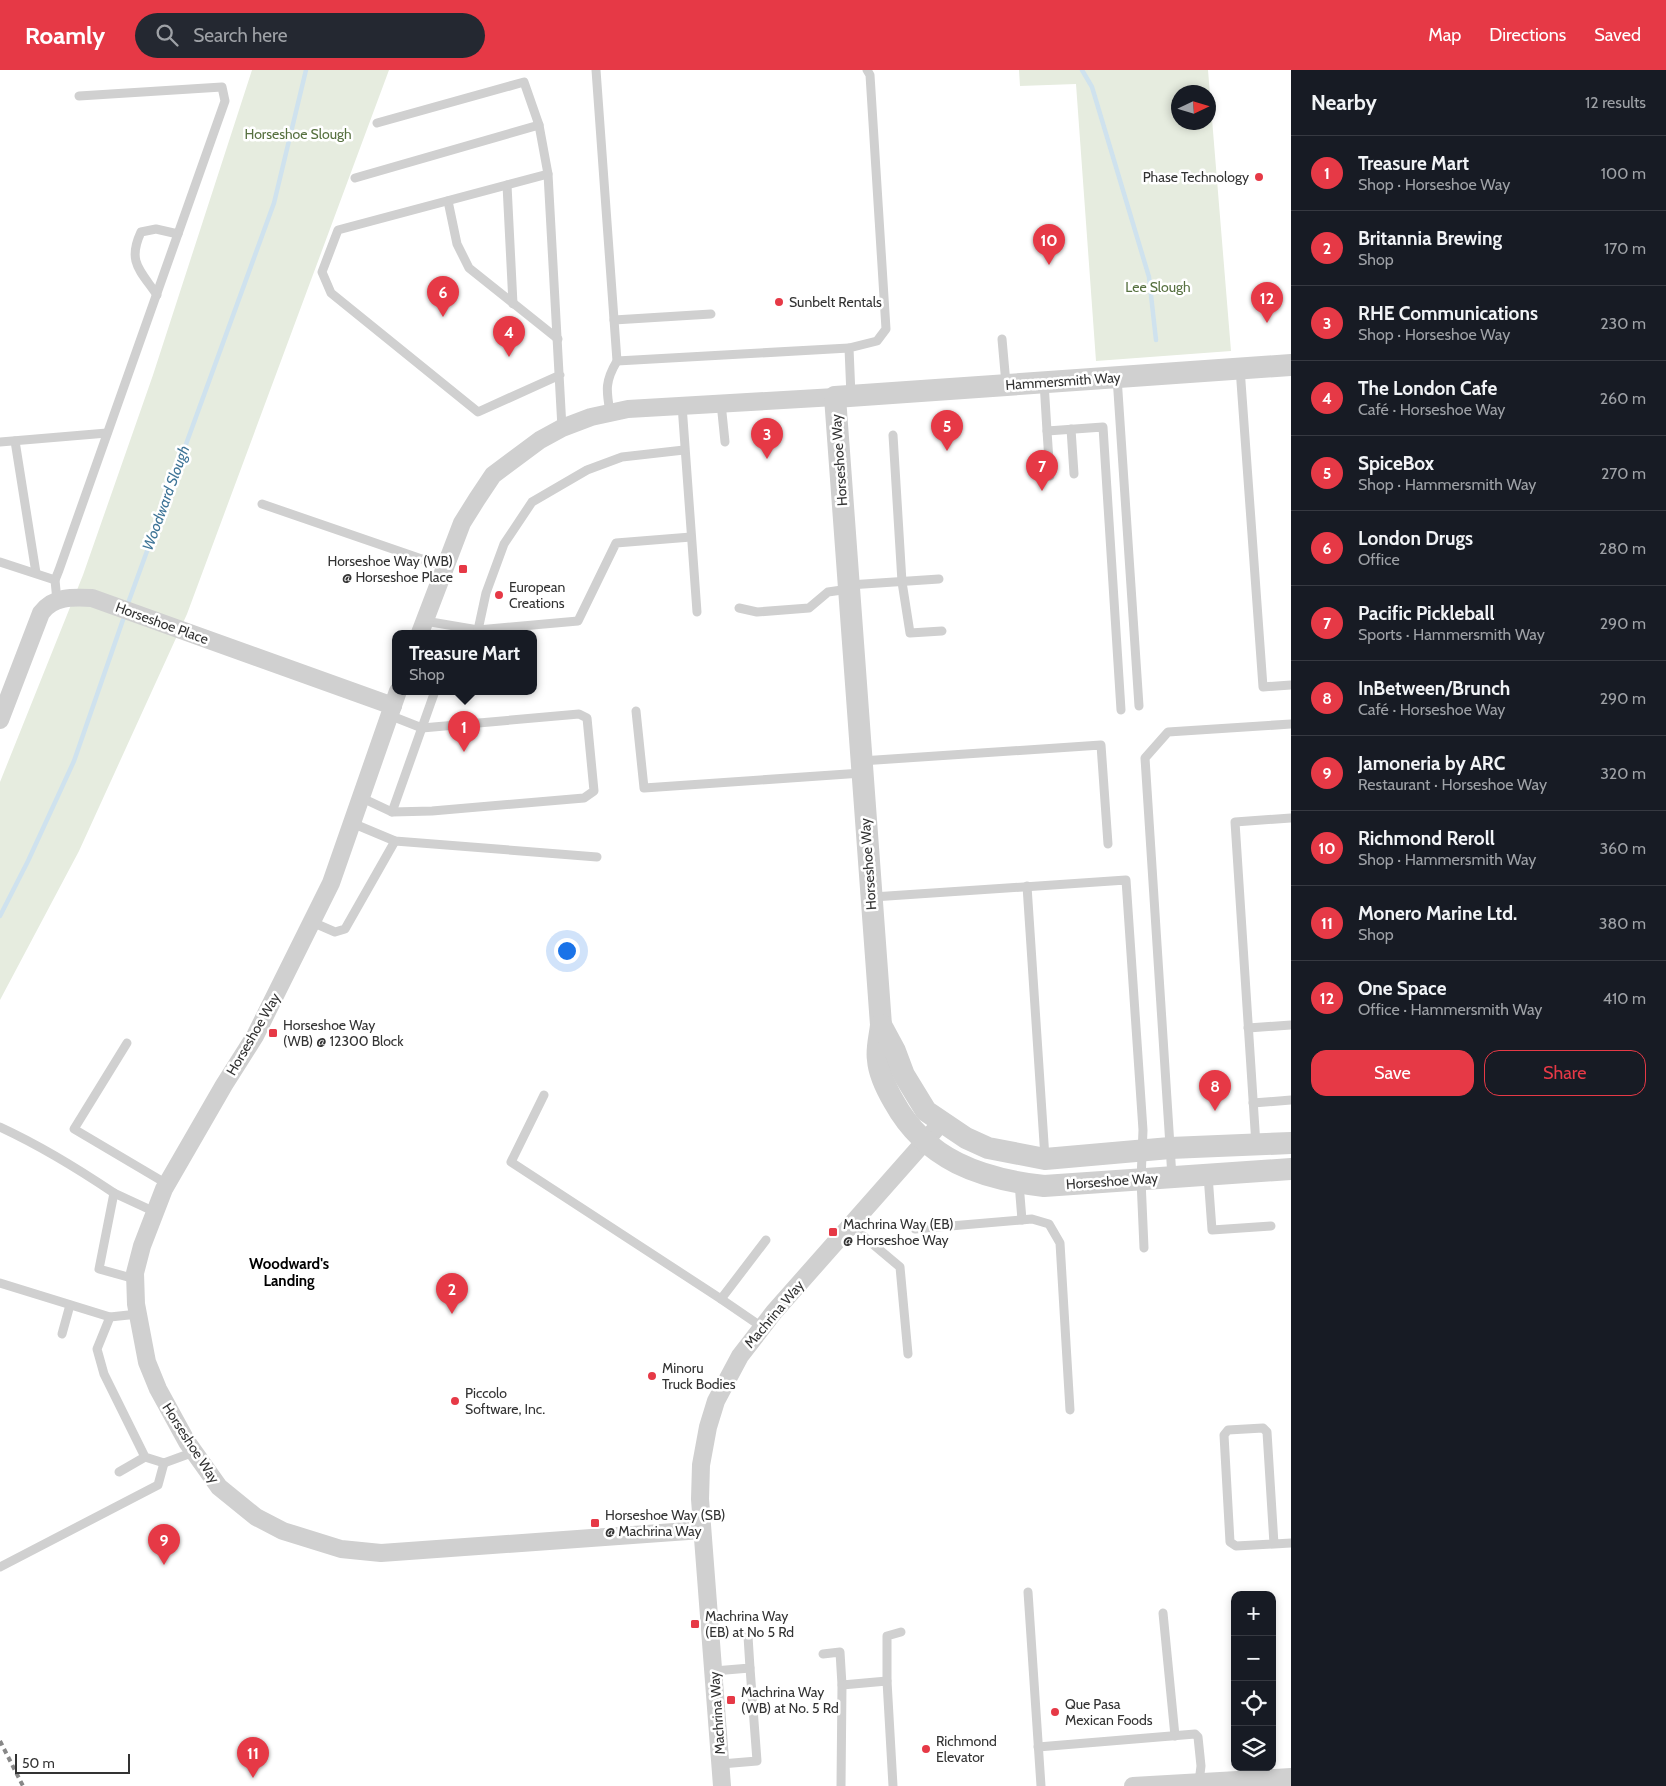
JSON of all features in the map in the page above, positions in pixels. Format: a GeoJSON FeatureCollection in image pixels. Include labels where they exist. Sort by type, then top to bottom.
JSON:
{"type":"FeatureCollection","features":[{"type":"Feature","properties":{"kind":"street","name":"Hammersmith Way"},"geometry":{"type":"LineString","coordinates":[[843,397],[1291,365]]}},
{"type":"Feature","properties":{"kind":"street","name":"Horseshoe Way"},"geometry":{"type":"LineString","coordinates":[[422,627],[462,523],[492,475],[515,456],[562,428],[610,412],[682,405],[843,397],[849,587],[880,1025],[878,1059],[889,1094],[909,1127],[924,1142],[954,1161],[990,1177],[1018,1183],[1044,1186],[1291,1169]]}},
{"type":"Feature","properties":{"kind":"street","name":"Horseshoe Place"},"geometry":{"type":"LineString","coordinates":[[57,601],[71,597],[92,598],[393,704]]}},
{"type":"Feature","properties":{"kind":"street"},"geometry":{"type":"LineString","coordinates":[[0,720],[41,614],[51,603],[57,601]]}},
{"type":"Feature","properties":{"kind":"street","name":"Horseshoe Way"},"geometry":{"type":"LineString","coordinates":[[393,704],[331,883],[255,1036],[166,1184],[142,1246],[136,1279],[138,1314],[147,1362],[170,1413],[194,1452],[220,1487],[256,1517],[283,1531],[341,1549],[381,1553],[702,1530]]}},
{"type":"Feature","properties":{"kind":"street","name":"Horseshoe Way"},"geometry":{"type":"LineString","coordinates":[[880,1025],[915,1096],[926,1111],[941,1123],[988,1148],[1045,1159],[1170,1148],[1291,1142]]}},
{"type":"Feature","properties":{"kind":"street","name":"Machrina Way"},"geometry":{"type":"LineString","coordinates":[[722,1786],[700,1499],[701,1465],[716,1401],[740,1356],[762,1327],[941,1123]]}},
{"type":"Feature","properties":{"kind":"street"},"geometry":{"type":"LineString","coordinates":[[1133,1786],[1199,1784],[1291,1777]]}},
{"type":"Feature","properties":{"kind":"lane"},"geometry":{"type":"LineString","coordinates":[[596,70],[617,361],[608,376],[607,393],[610,412]]}},
{"type":"Feature","properties":{"kind":"lane"},"geometry":{"type":"LineString","coordinates":[[617,361],[849,348],[877,341],[886,329],[870,75],[867,70]]}},
{"type":"Feature","properties":{"kind":"lane"},"geometry":{"type":"LineString","coordinates":[[377,123],[524,82],[539,125],[548,174],[562,428]]}},
{"type":"Feature","properties":{"kind":"lane"},"geometry":{"type":"LineString","coordinates":[[57,601],[55,580],[225,101],[222,87],[79,96]]}},
{"type":"Feature","properties":{"kind":"lane"},"geometry":{"type":"LineString","coordinates":[[355,178],[539,125]]}},
{"type":"Feature","properties":{"kind":"lane"},"geometry":{"type":"LineString","coordinates":[[548,174],[338,230],[322,272],[331,293],[478,412],[560,375]]}},
{"type":"Feature","properties":{"kind":"lane"},"geometry":{"type":"LineString","coordinates":[[507,185],[513,304]]}},
{"type":"Feature","properties":{"kind":"lane"},"geometry":{"type":"LineString","coordinates":[[448,201],[457,244],[469,268],[558,339]]}},
{"type":"Feature","properties":{"kind":"lane"},"geometry":{"type":"LineString","coordinates":[[157,294],[136,265],[134,248],[141,232],[156,229],[178,234]]}},
{"type":"Feature","properties":{"kind":"lane"},"geometry":{"type":"LineString","coordinates":[[614,320],[711,314]]}},
{"type":"Feature","properties":{"kind":"lane"},"geometry":{"type":"LineString","coordinates":[[1002,339],[1006,385]]}},
{"type":"Feature","properties":{"kind":"lane"},"geometry":{"type":"LineString","coordinates":[[843,397],[849,348]]}},
{"type":"Feature","properties":{"kind":"lane"},"geometry":{"type":"LineString","coordinates":[[1240,368],[1263,686],[1291,685]]}},
{"type":"Feature","properties":{"kind":"lane"},"geometry":{"type":"LineString","coordinates":[[1117,377],[1140,706]]}},
{"type":"Feature","properties":{"kind":"lane"},"geometry":{"type":"LineString","coordinates":[[1044,382],[1050,476]]}},
{"type":"Feature","properties":{"kind":"lane"},"geometry":{"type":"LineString","coordinates":[[721,403],[725,442]]}},
{"type":"Feature","properties":{"kind":"lane"},"geometry":{"type":"LineString","coordinates":[[682,405],[698,612]]}},
{"type":"Feature","properties":{"kind":"lane"},"geometry":{"type":"LineString","coordinates":[[1047,431],[1102,427],[1121,710]]}},
{"type":"Feature","properties":{"kind":"lane"},"geometry":{"type":"LineString","coordinates":[[1071,429],[1074,474]]}},
{"type":"Feature","properties":{"kind":"lane"},"geometry":{"type":"LineString","coordinates":[[0,442],[107,434]]}},
{"type":"Feature","properties":{"kind":"lane"},"geometry":{"type":"LineString","coordinates":[[893,435],[902,582],[910,633],[942,631]]}},
{"type":"Feature","properties":{"kind":"lane"},"geometry":{"type":"LineString","coordinates":[[15,441],[36,574]]}},
{"type":"Feature","properties":{"kind":"lane"},"geometry":{"type":"LineString","coordinates":[[478,630],[486,593],[504,544],[532,502],[587,470],[622,457],[684,450]]}},
{"type":"Feature","properties":{"kind":"lane"},"geometry":{"type":"LineString","coordinates":[[262,504],[445,567]]}},
{"type":"Feature","properties":{"kind":"lane"},"geometry":{"type":"LineString","coordinates":[[422,627],[478,630],[578,622],[616,543],[691,537]]}},
{"type":"Feature","properties":{"kind":"lane"},"geometry":{"type":"LineString","coordinates":[[0,562],[55,580]]}},
{"type":"Feature","properties":{"kind":"lane"},"geometry":{"type":"LineString","coordinates":[[739,608],[756,612],[809,608],[828,592],[849,587],[939,579]]}},
{"type":"Feature","properties":{"kind":"lane"},"geometry":{"type":"LineString","coordinates":[[392,812],[434,695]]}},
{"type":"Feature","properties":{"kind":"lane"},"geometry":{"type":"LineString","coordinates":[[360,797],[392,812],[432,811],[584,798],[594,791],[587,718],[579,714],[422,728],[393,704]]}},
{"type":"Feature","properties":{"kind":"lane"},"geometry":{"type":"LineString","coordinates":[[636,711],[644,788],[1101,745],[1108,844]]}},
{"type":"Feature","properties":{"kind":"lane"},"geometry":{"type":"LineString","coordinates":[[1172,1178],[1145,758],[1168,732],[1291,724]]}},
{"type":"Feature","properties":{"kind":"lane"},"geometry":{"type":"LineString","coordinates":[[1256,1145],[1235,822],[1291,818]]}},
{"type":"Feature","properties":{"kind":"lane"},"geometry":{"type":"LineString","coordinates":[[352,823],[395,841],[597,857]]}},
{"type":"Feature","properties":{"kind":"lane"},"geometry":{"type":"LineString","coordinates":[[312,922],[335,932],[345,929],[395,841]]}},
{"type":"Feature","properties":{"kind":"lane"},"geometry":{"type":"LineString","coordinates":[[871,897],[1126,880],[1143,1130],[1141,1180],[1144,1248]]}},
{"type":"Feature","properties":{"kind":"lane"},"geometry":{"type":"LineString","coordinates":[[1027,886],[1045,1159]]}},
{"type":"Feature","properties":{"kind":"lane"},"geometry":{"type":"LineString","coordinates":[[1248,1028],[1291,1025]]}},
{"type":"Feature","properties":{"kind":"lane"},"geometry":{"type":"LineString","coordinates":[[127,1043],[74,1129],[166,1184]]}},
{"type":"Feature","properties":{"kind":"lane"},"geometry":{"type":"LineString","coordinates":[[544,1095],[511,1162],[762,1327]]}},
{"type":"Feature","properties":{"kind":"lane"},"geometry":{"type":"LineString","coordinates":[[1253,1103],[1291,1100]]}},
{"type":"Feature","properties":{"kind":"lane"},"geometry":{"type":"LineString","coordinates":[[0,1127],[29,1140],[73,1165],[114,1194],[155,1212]]}},
{"type":"Feature","properties":{"kind":"lane"},"geometry":{"type":"LineString","coordinates":[[1208,1175],[1212,1230],[1271,1226]]}},
{"type":"Feature","properties":{"kind":"lane"},"geometry":{"type":"LineString","coordinates":[[1018,1183],[1022,1220]]}},
{"type":"Feature","properties":{"kind":"lane"},"geometry":{"type":"LineString","coordinates":[[114,1194],[99,1269],[136,1279]]}},
{"type":"Feature","properties":{"kind":"lane"},"geometry":{"type":"LineString","coordinates":[[914,1229],[1032,1219],[1049,1224],[1060,1243],[1070,1410]]}},
{"type":"Feature","properties":{"kind":"lane"},"geometry":{"type":"LineString","coordinates":[[850,1225],[900,1267],[908,1354]]}},
{"type":"Feature","properties":{"kind":"lane"},"geometry":{"type":"LineString","coordinates":[[721,1299],[766,1240]]}},
{"type":"Feature","properties":{"kind":"lane"},"geometry":{"type":"LineString","coordinates":[[0,1283],[110,1317],[138,1314]]}},
{"type":"Feature","properties":{"kind":"lane"},"geometry":{"type":"LineString","coordinates":[[62,1334],[70,1305]]}},
{"type":"Feature","properties":{"kind":"lane"},"geometry":{"type":"LineString","coordinates":[[110,1317],[96,1349],[104,1374],[145,1457],[164,1463],[194,1452]]}},
{"type":"Feature","properties":{"kind":"lane"},"geometry":{"type":"LineString","coordinates":[[1274,1544],[1266,1430],[1228,1430],[1224,1435],[1230,1542],[1236,1546],[1274,1544],[1291,1543]]}},
{"type":"Feature","properties":{"kind":"lane"},"geometry":{"type":"LineString","coordinates":[[119,1472],[145,1457]]}},
{"type":"Feature","properties":{"kind":"lane"},"geometry":{"type":"LineString","coordinates":[[0,1567],[158,1485],[164,1463]]}},
{"type":"Feature","properties":{"kind":"lane"},"geometry":{"type":"LineString","coordinates":[[1028,1592],[1041,1786]]}},
{"type":"Feature","properties":{"kind":"lane"},"geometry":{"type":"LineString","coordinates":[[1163,1613],[1175,1736]]}},
{"type":"Feature","properties":{"kind":"lane"},"geometry":{"type":"LineString","coordinates":[[893,1786],[887,1681],[887,1636],[901,1632]]}},
{"type":"Feature","properties":{"kind":"lane"},"geometry":{"type":"LineString","coordinates":[[721,1764],[757,1761],[748,1636]]}},
{"type":"Feature","properties":{"kind":"lane"},"geometry":{"type":"LineString","coordinates":[[823,1654],[840,1652],[842,1685],[841,1786]]}},
{"type":"Feature","properties":{"kind":"lane"},"geometry":{"type":"LineString","coordinates":[[714,1671],[750,1668]]}},
{"type":"Feature","properties":{"kind":"lane"},"geometry":{"type":"LineString","coordinates":[[842,1685],[887,1681]]}},
{"type":"Feature","properties":{"kind":"lane"},"geometry":{"type":"LineString","coordinates":[[1038,1747],[1197,1735],[1201,1766],[1199,1784]]}},
{"type":"Feature","properties":{"kind":"green space","name":"Horseshoe Slough"},"geometry":{"type":"Polygon","coordinates":[[[252,70],[389,70],[187,614],[79,851],[0,1000],[0,782],[83,575],[153,375],[252,70]]]}},
{"type":"Feature","properties":{"kind":"green space","name":"Lee Slough"},"geometry":{"type":"Polygon","coordinates":[[[1019,70],[1208,70],[1209,85],[1171,85],[1171,130],[1213,130],[1231,351],[1096,361],[1076,84],[1020,86],[1019,70]]]}},
{"type":"Feature","properties":{"kind":"waterway","name":"Woodward Slough"},"geometry":{"type":"LineString","coordinates":[[127,606],[274,203],[306,70]]}},
{"type":"Feature","properties":{"kind":"waterway"},"geometry":{"type":"LineString","coordinates":[[1082,70],[1092,87],[1149,277],[1156,340]]}},
{"type":"Feature","properties":{"kind":"waterway","name":"Woodward Slough"},"geometry":{"type":"LineString","coordinates":[[0,916],[28,861],[74,761],[125,614]]}},
{"type":"Feature","properties":{"kind":"railway"},"geometry":{"type":"LineString","coordinates":[[0,1741],[23,1786]]}},
{"type":"Feature","properties":{"kind":"place","name":"Phase Technology"},"geometry":{"type":"Point","coordinates":[1259,177]}},
{"type":"Feature","properties":{"kind":"place","name":"Richmond Reroll"},"geometry":{"type":"Point","coordinates":[1049,265]}},
{"type":"Feature","properties":{"kind":"place","name":"Sunbelt Rentals"},"geometry":{"type":"Point","coordinates":[779,302]}},
{"type":"Feature","properties":{"kind":"place","name":"London Drugs"},"geometry":{"type":"Point","coordinates":[443,317]}},
{"type":"Feature","properties":{"kind":"place","name":"One Space"},"geometry":{"type":"Point","coordinates":[1267,323]}},
{"type":"Feature","properties":{"kind":"place","name":"The London Cafe"},"geometry":{"type":"Point","coordinates":[509,357]}},
{"type":"Feature","properties":{"kind":"place","name":"SpiceBox"},"geometry":{"type":"Point","coordinates":[947,451]}},
{"type":"Feature","properties":{"kind":"place","name":"RHE Communications"},"geometry":{"type":"Point","coordinates":[767,459]}},
{"type":"Feature","properties":{"kind":"place","name":"Pacific Pickleball"},"geometry":{"type":"Point","coordinates":[1042,491]}},
{"type":"Feature","properties":{"kind":"place","name":"Horseshoe Way (WB) @ Horseshoe Place"},"geometry":{"type":"Point","coordinates":[463,569]}},
{"type":"Feature","properties":{"kind":"place","name":"European Creations"},"geometry":{"type":"Point","coordinates":[499,595]}},
{"type":"Feature","properties":{"kind":"place","name":"Treasure Mart"},"geometry":{"type":"Point","coordinates":[464,752]}},
{"type":"Feature","properties":{"kind":"place","name":"Horseshoe Way (WB) @ 12300 Block"},"geometry":{"type":"Point","coordinates":[273,1033]}},
{"type":"Feature","properties":{"kind":"place","name":"InBetween/Brunch"},"geometry":{"type":"Point","coordinates":[1215,1111]}},
{"type":"Feature","properties":{"kind":"place","name":"Machrina Way (EB) @ Horseshoe Way"},"geometry":{"type":"Point","coordinates":[833,1232]}},
{"type":"Feature","properties":{"kind":"place","name":"Britannia Brewing"},"geometry":{"type":"Point","coordinates":[452,1314]}},
{"type":"Feature","properties":{"kind":"place","name":"Minoru Truck Bodies"},"geometry":{"type":"Point","coordinates":[652,1376]}},
{"type":"Feature","properties":{"kind":"place","name":"Piccolo Software, Inc."},"geometry":{"type":"Point","coordinates":[455,1401]}},
{"type":"Feature","properties":{"kind":"place","name":"Horseshoe Way (SB) @ Machrina Way"},"geometry":{"type":"Point","coordinates":[595,1523]}},
{"type":"Feature","properties":{"kind":"place","name":"Jamoneria by ARC"},"geometry":{"type":"Point","coordinates":[164,1565]}},
{"type":"Feature","properties":{"kind":"place","name":"Machrina Way (EB) at No 5 Rd"},"geometry":{"type":"Point","coordinates":[695,1624]}},
{"type":"Feature","properties":{"kind":"place","name":"Machrina Way (WB) at No. 5 Rd"},"geometry":{"type":"Point","coordinates":[731,1700]}},
{"type":"Feature","properties":{"kind":"place","name":"Que Pasa Mexican Foods"},"geometry":{"type":"Point","coordinates":[1055,1712]}},
{"type":"Feature","properties":{"kind":"place","name":"Richmond Elevator"},"geometry":{"type":"Point","coordinates":[926,1749]}},
{"type":"Feature","properties":{"kind":"place","name":"Monero Marine Ltd."},"geometry":{"type":"Point","coordinates":[253,1778]}},
{"type":"Feature","properties":{"kind":"district","name":"Woodward's Landing"},"geometry":{"type":"Point","coordinates":[289,1272]}}]}
